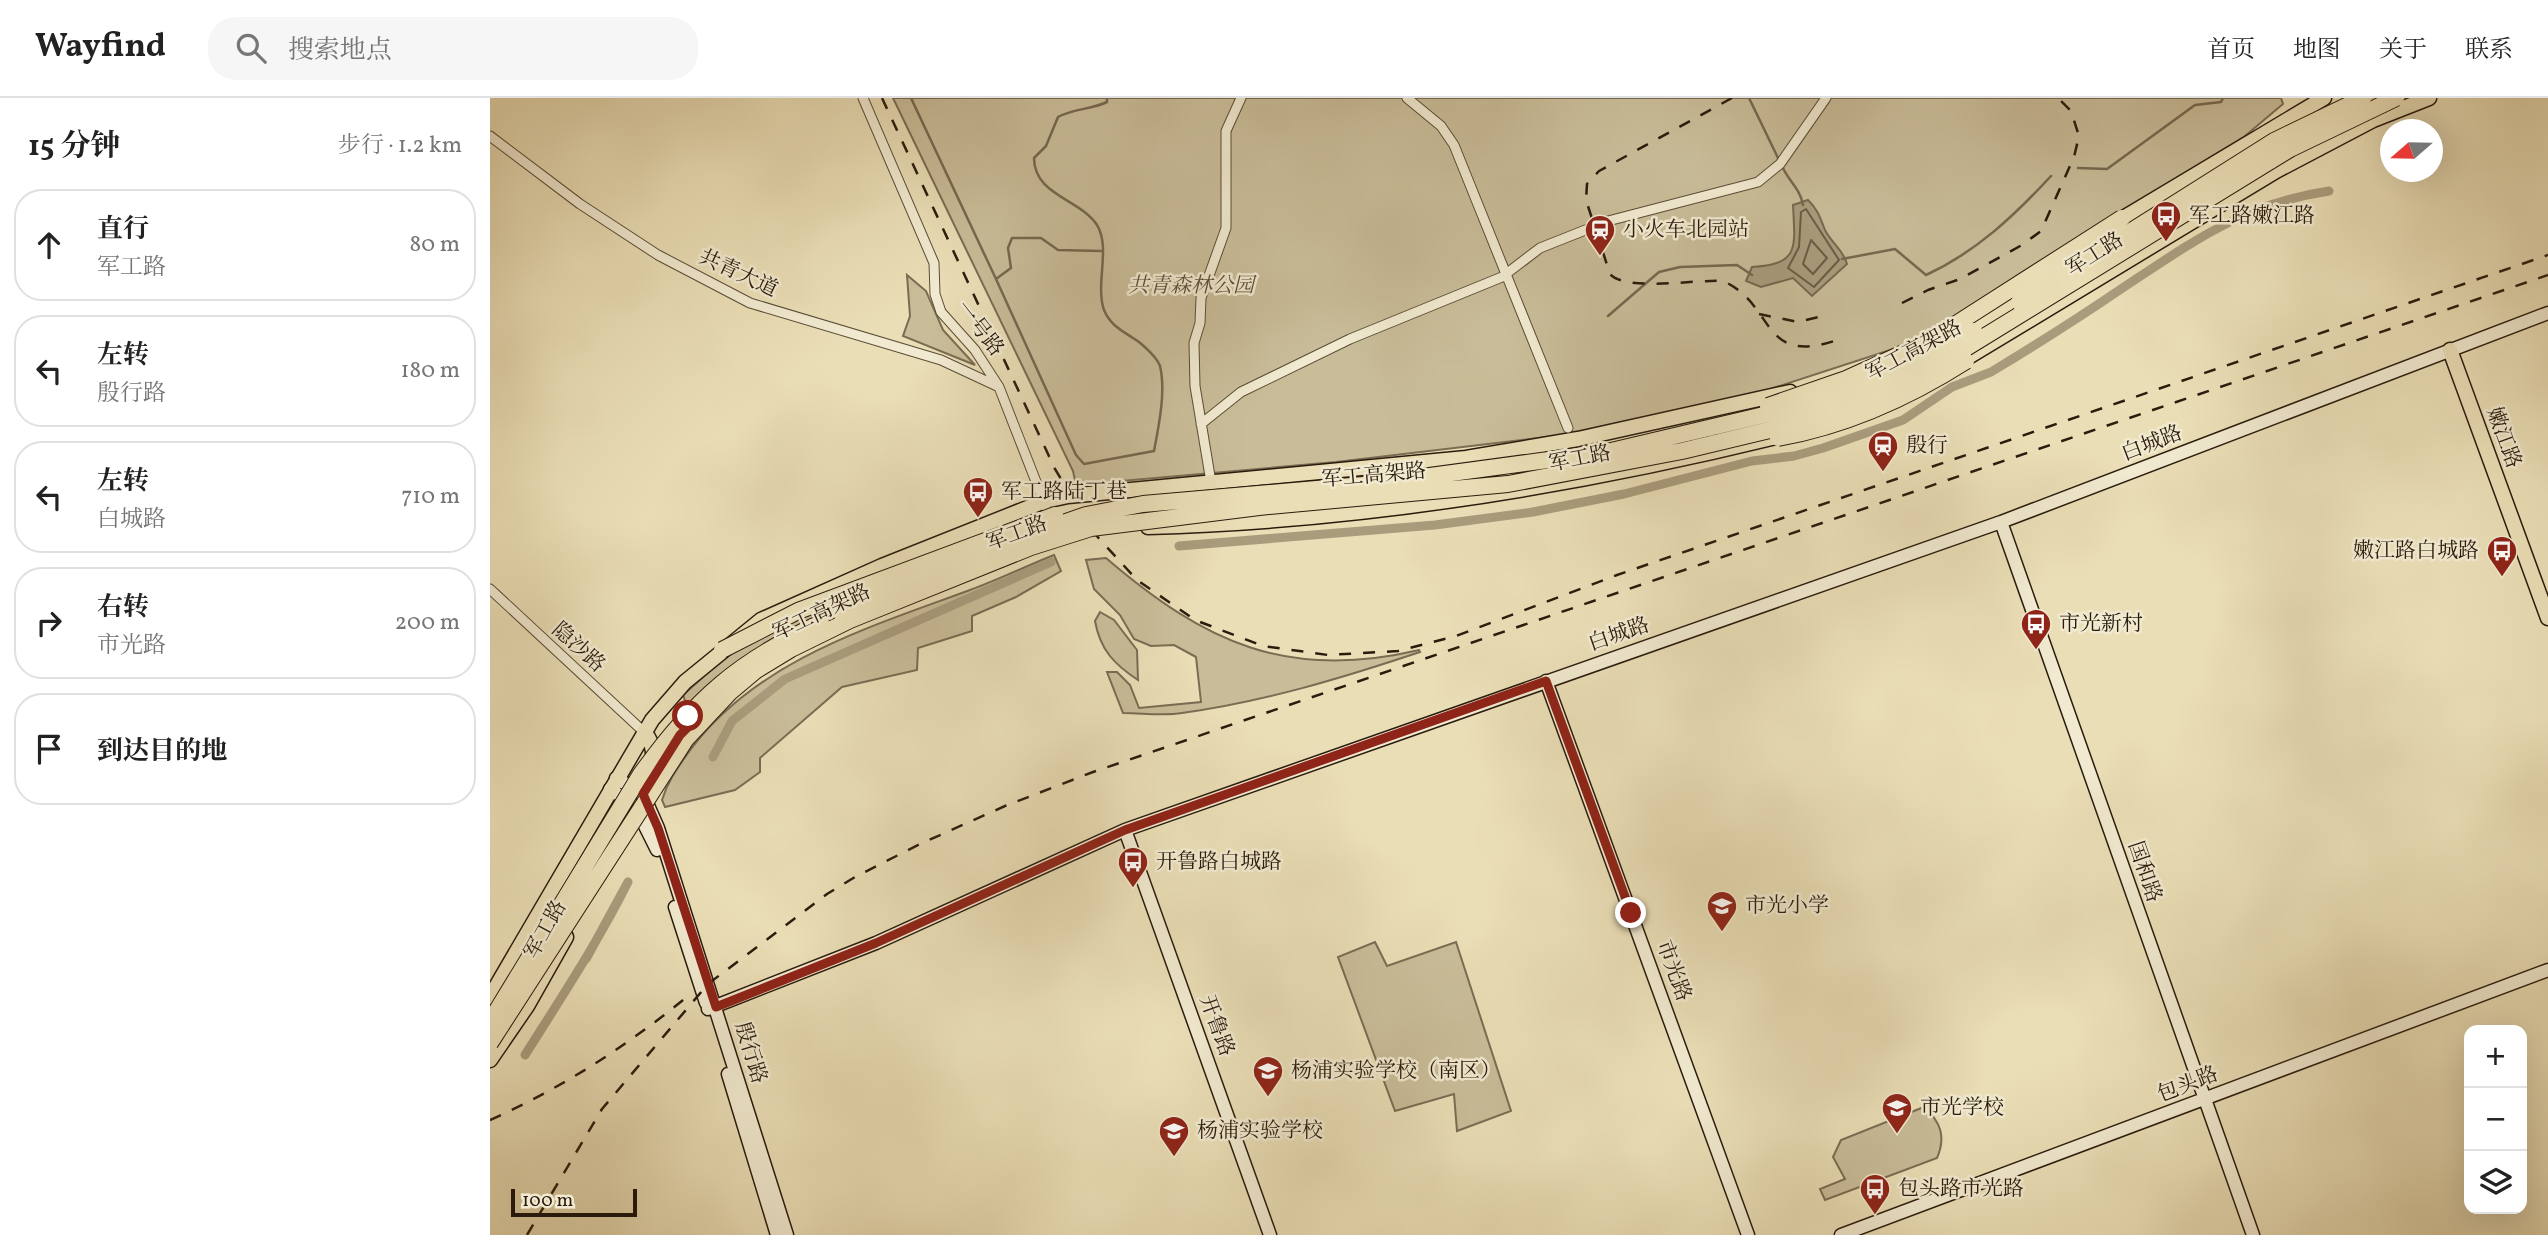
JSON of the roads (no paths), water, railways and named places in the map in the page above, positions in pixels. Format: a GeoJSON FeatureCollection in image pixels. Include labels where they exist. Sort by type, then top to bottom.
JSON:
{"type":"FeatureCollection","features":[{"type":"Feature","properties":{"kind":"highway","name":"军工高架路"},"geometry":{"type":"LineString","coordinates":[[490,1022],[641,774],[695,706],[735,670],[785,639],[874,598],[1059,524],[1124,506],[1363,485],[1504,468],[1607,452],[1827,400],[1903,370],[1964,337],[2274,141],[2363,98]]}},
{"type":"Feature","properties":{"kind":"highway","name":"军工高架路"},"geometry":{"type":"LineString","coordinates":[[490,1043],[686,739],[730,692],[755,671],[791,649],[850,621],[1031,547],[1091,528],[1259,507],[1508,484],[1682,451],[1811,420],[1902,385],[2290,149],[2396,98]]}},
{"type":"Feature","properties":{"kind":"highway"},"geometry":{"type":"LineString","coordinates":[[1711,429],[1846,379],[1928,342],[2122,218]]}},
{"type":"Feature","properties":{"kind":"highway"},"geometry":{"type":"LineString","coordinates":[[1682,451],[1733,446],[1816,431],[1869,412],[1932,383],[2091,275],[2139,253]]}},
{"type":"Feature","properties":{"kind":"highway"},"geometry":{"type":"LineString","coordinates":[[722,650],[798,611],[1028,523],[1084,509],[1124,506]]}},
{"type":"Feature","properties":{"kind":"main road","name":"军工路"},"geometry":{"type":"LineString","coordinates":[[490,998],[644,732],[676,692],[722,650],[761,620],[806,598],[1045,501],[1466,458],[1578,439],[1841,382],[1932,345],[2076,252],[2122,218],[2324,98]]}},
{"type":"Feature","properties":{"kind":"main road","name":"军工路"},"geometry":{"type":"LineString","coordinates":[[490,1060],[545,975],[639,800],[680,735],[727,693],[793,653],[962,578],[1057,542],[1133,527],[1352,512],[1496,496],[1670,462],[1804,430],[1915,388],[2276,171],[2373,120],[2429,98]]}},
{"type":"Feature","properties":{"kind":"main road","name":"嫩江路"},"geometry":{"type":"LineString","coordinates":[[2450,349],[2548,618]]}},
{"type":"Feature","properties":{"kind":"main road"},"geometry":{"type":"LineString","coordinates":[[676,692],[682,712],[697,718]]}},
{"type":"Feature","properties":{"kind":"main road","name":"军工路"},"geometry":{"type":"LineString","coordinates":[[639,800],[654,754],[650,739],[644,732]]}},
{"type":"Feature","properties":{"kind":"main road"},"geometry":{"type":"LineString","coordinates":[[581,840],[599,835],[609,845],[611,854]]}},
{"type":"Feature","properties":{"kind":"street","name":"一号路"},"geometry":{"type":"LineString","coordinates":[[863,98],[934,263],[936,294],[941,312],[975,350],[999,387],[1045,501],[1057,542]]}},
{"type":"Feature","properties":{"kind":"street"},"geometry":{"type":"LineString","coordinates":[[1211,482],[1195,386],[1195,344],[1200,324],[1201,298],[1226,228],[1226,131],[1241,98]]}},
{"type":"Feature","properties":{"kind":"street"},"geometry":{"type":"LineString","coordinates":[[1406,98],[1441,126],[1454,145],[1568,428]]}},
{"type":"Feature","properties":{"kind":"street"},"geometry":{"type":"LineString","coordinates":[[1201,424],[1241,392],[1350,340],[1507,274],[1540,248],[1608,221],[1758,182],[1780,164],[1826,98]]}},
{"type":"Feature","properties":{"kind":"street"},"geometry":{"type":"LineString","coordinates":[[2363,98],[2373,120]]}},
{"type":"Feature","properties":{"kind":"street","name":"共青大道"},"geometry":{"type":"LineString","coordinates":[[490,136],[580,204],[658,256],[750,303],[941,360],[999,387]]}},
{"type":"Feature","properties":{"kind":"street","name":"白城路"},"geometry":{"type":"LineString","coordinates":[[712,1008],[876,943],[1125,830],[2001,522],[2548,313]]}},
{"type":"Feature","properties":{"kind":"street","name":"国和路"},"geometry":{"type":"LineString","coordinates":[[2001,522],[2253,1235]]}},
{"type":"Feature","properties":{"kind":"street","name":"隐沙路"},"geometry":{"type":"LineString","coordinates":[[490,589],[644,732]]}},
{"type":"Feature","properties":{"kind":"street","name":"市光路"},"geometry":{"type":"LineString","coordinates":[[1546,681],[1748,1235]]}},
{"type":"Feature","properties":{"kind":"street"},"geometry":{"type":"LineString","coordinates":[[613,783],[639,800]]}},
{"type":"Feature","properties":{"kind":"street","name":"殷行路"},"geometry":{"type":"LineString","coordinates":[[639,800],[658,828],[777,1235]]}},
{"type":"Feature","properties":{"kind":"street","name":"开鲁路"},"geometry":{"type":"LineString","coordinates":[[1125,830],[1270,1235]]}},
{"type":"Feature","properties":{"kind":"street","name":"包头路"},"geometry":{"type":"LineString","coordinates":[[1841,1235],[2548,970]]}},
{"type":"Feature","properties":{"kind":"street","name":"殷行路"},"geometry":{"type":"LineString","coordinates":[[712,1008],[787,1235]]}},
{"type":"Feature","properties":{"kind":"water"},"geometry":{"type":"Polygon","coordinates":[[[1808,200],[1847,264],[1812,296],[1793,278],[1761,287],[1746,281],[1752,267],[1779,262],[1787,257],[1794,243],[1793,205],[1808,200]]]}},
{"type":"Feature","properties":{"kind":"waterway"},"geometry":{"type":"LineString","coordinates":[[911,98],[996,279]]}},
{"type":"Feature","properties":{"kind":"waterway"},"geometry":{"type":"LineString","coordinates":[[1101,251],[1058,250],[1041,238],[1012,238],[1008,248],[1011,268],[996,279],[1076,455],[1084,464],[1154,451],[1162,397],[1160,366],[1139,342],[1114,325],[1104,310],[1101,289],[1103,244],[1097,225],[1080,209],[1049,189],[1036,170],[1034,158],[1046,146],[1058,117],[1101,105],[1107,102],[1107,98]]}},
{"type":"Feature","properties":{"kind":"waterway"},"geometry":{"type":"LineString","coordinates":[[1749,98],[1779,160]]}},
{"type":"Feature","properties":{"kind":"waterway"},"geometry":{"type":"LineString","coordinates":[[2078,168],[2107,169],[2195,105],[2221,102],[2223,98]]}},
{"type":"Feature","properties":{"kind":"waterway"},"geometry":{"type":"LineString","coordinates":[[1782,166],[1803,205]]}},
{"type":"Feature","properties":{"kind":"waterway"},"geometry":{"type":"LineString","coordinates":[[1842,259],[1895,249],[1926,275],[1978,244],[2023,205],[2051,176]]}},
{"type":"Feature","properties":{"kind":"waterway"},"geometry":{"type":"LineString","coordinates":[[1179,546],[1435,525],[1533,512],[1624,494],[1752,461],[1794,456],[1823,448],[1903,420],[1952,387],[1991,372],[2218,228],[2269,206],[2329,191]]}},
{"type":"Feature","properties":{"kind":"waterway"},"geometry":{"type":"LineString","coordinates":[[1608,316],[1659,272],[1680,267],[1737,265],[1752,275]]}},
{"type":"Feature","properties":{"kind":"waterway"},"geometry":{"type":"LineString","coordinates":[[713,757],[732,721],[785,679],[1051,562]]}},
{"type":"Feature","properties":{"kind":"waterway"},"geometry":{"type":"LineString","coordinates":[[525,1055],[592,948],[604,926],[616,904],[628,882],[586,959]]}},
{"type":"Feature","properties":{"kind":"railway"},"geometry":{"type":"LineString","coordinates":[[882,98],[1055,469],[1094,533],[1137,580],[1195,620],[1263,646],[1328,655],[1398,651],[1456,636],[1617,575],[2548,255]]}},
{"type":"Feature","properties":{"kind":"railway"},"geometry":{"type":"LineString","coordinates":[[1732,98],[1599,171],[1587,184],[1586,200],[1610,274],[1618,279],[1646,284],[1723,281],[1753,304],[1771,330],[1782,340],[1795,346],[1814,346],[1840,339]]}},
{"type":"Feature","properties":{"kind":"railway"},"geometry":{"type":"LineString","coordinates":[[1902,303],[1960,279],[2022,245],[2041,231],[2074,157],[2079,136],[2071,111],[2058,98]]}},
{"type":"Feature","properties":{"kind":"railway"},"geometry":{"type":"LineString","coordinates":[[527,1235],[602,1109],[708,984],[827,894],[920,844],[1005,806],[1093,772],[2548,275]]}},
{"type":"Feature","properties":{"kind":"railway"},"geometry":{"type":"LineString","coordinates":[[1759,314],[1798,322],[1827,315]]}},
{"type":"Feature","properties":{"kind":"railway"},"geometry":{"type":"LineString","coordinates":[[490,1120],[517,1108],[593,1065],[688,996]]}},
{"type":"Feature","properties":{"kind":"place","name":"军工路嫩江路"},"geometry":{"type":"Point","coordinates":[2166,243]}},
{"type":"Feature","properties":{"kind":"place","name":"小火车北园站"},"geometry":{"type":"Point","coordinates":[1600,257]}},
{"type":"Feature","properties":{"kind":"place","name":"殷行"},"geometry":{"type":"Point","coordinates":[1883,473]}},
{"type":"Feature","properties":{"kind":"place","name":"军工路陆丁巷"},"geometry":{"type":"Point","coordinates":[978,519]}},
{"type":"Feature","properties":{"kind":"place","name":"嫩江路白城路"},"geometry":{"type":"Point","coordinates":[2502,578]}},
{"type":"Feature","properties":{"kind":"place","name":"市光新村"},"geometry":{"type":"Point","coordinates":[2036,651]}},
{"type":"Feature","properties":{"kind":"place","name":"开鲁路白城路"},"geometry":{"type":"Point","coordinates":[1133,889]}},
{"type":"Feature","properties":{"kind":"place","name":"市光小学"},"geometry":{"type":"Point","coordinates":[1722,933]}},
{"type":"Feature","properties":{"kind":"place","name":"杨浦实验学校（南区）"},"geometry":{"type":"Point","coordinates":[1268,1098]}},
{"type":"Feature","properties":{"kind":"place","name":"市光学校"},"geometry":{"type":"Point","coordinates":[1897,1135]}},
{"type":"Feature","properties":{"kind":"place","name":"杨浦实验学校"},"geometry":{"type":"Point","coordinates":[1174,1158]}},
{"type":"Feature","properties":{"kind":"place","name":"包头路市光路"},"geometry":{"type":"Point","coordinates":[1875,1216]}},
{"type":"Feature","properties":{"kind":"park label","name":"共青森林公园"},"geometry":{"type":"Point","coordinates":[1191,286]}}]}
